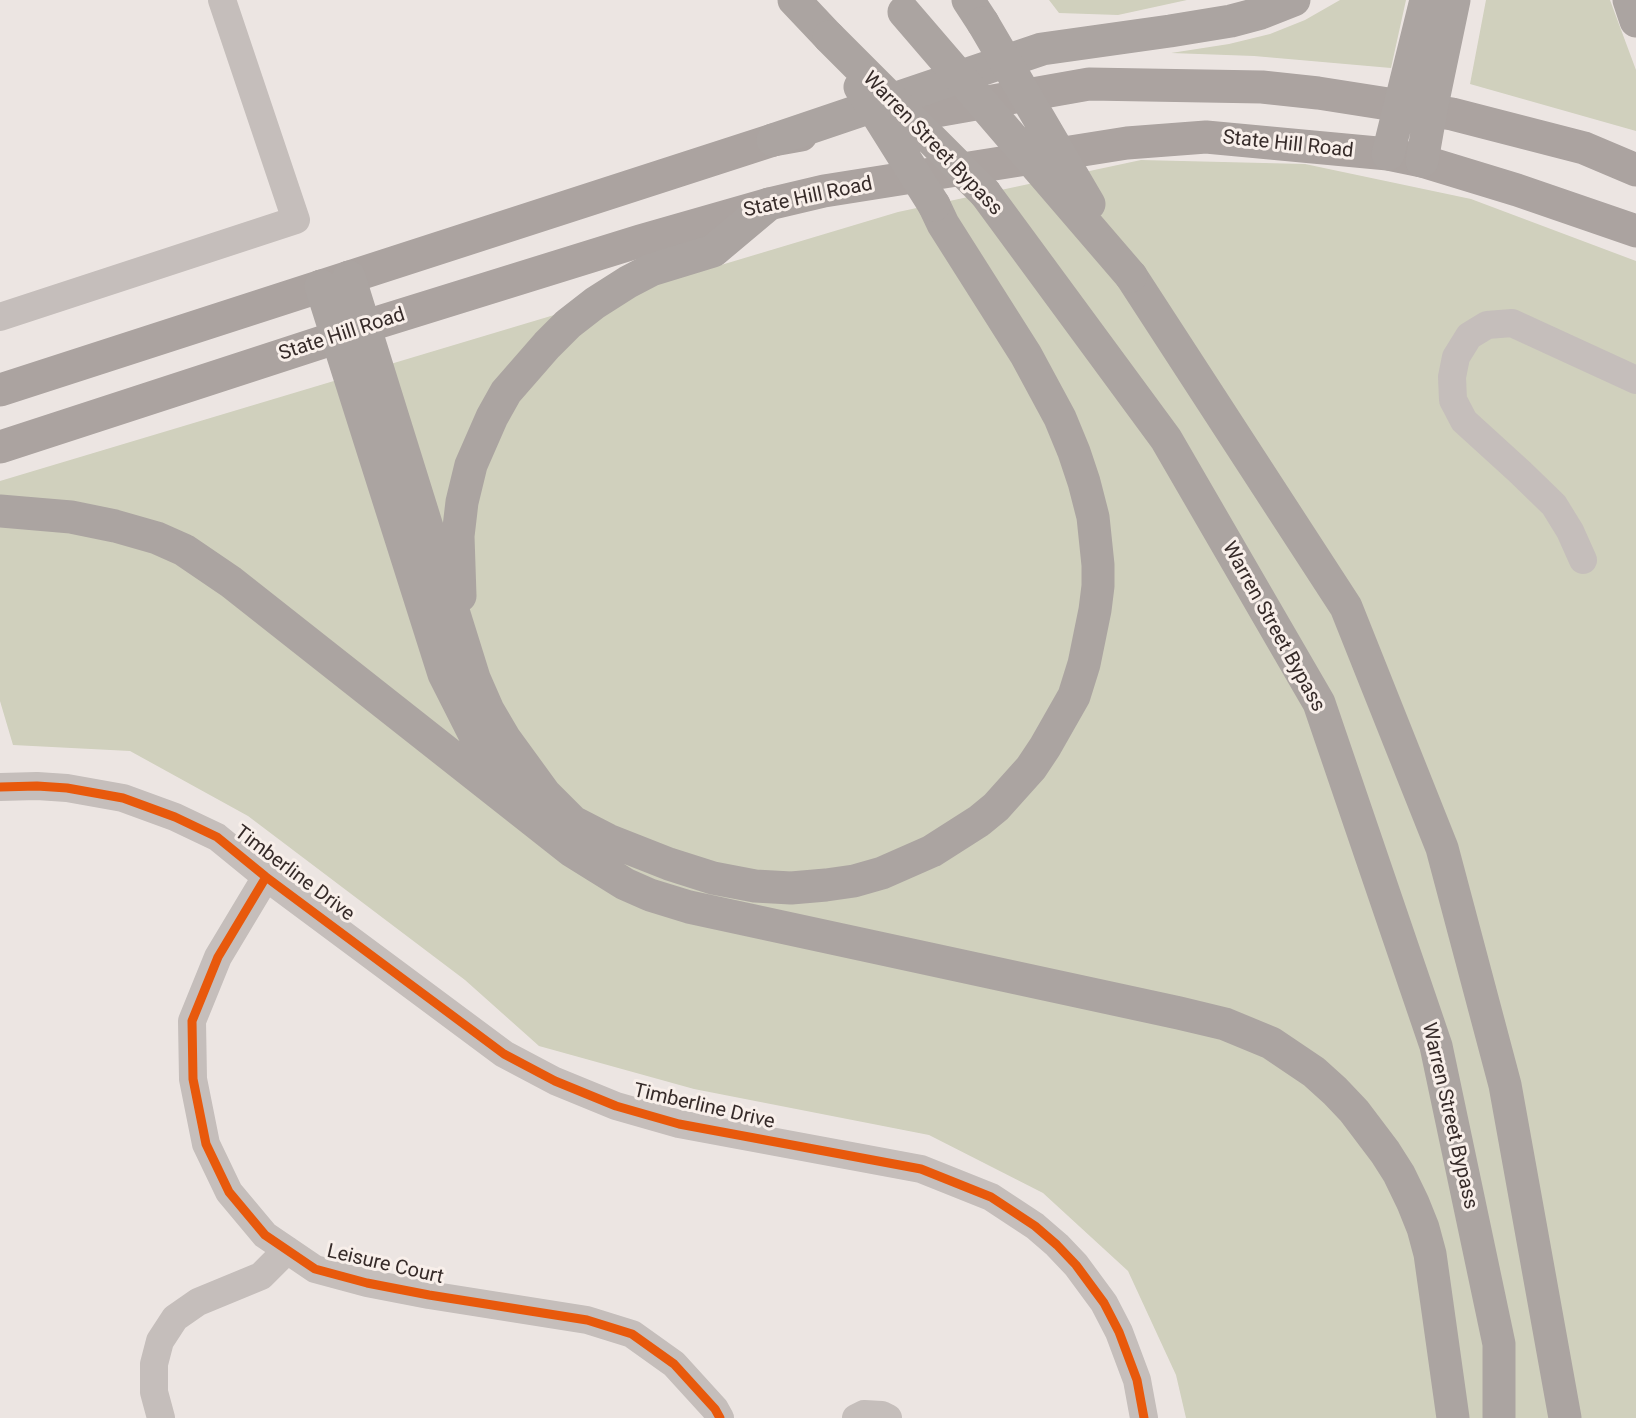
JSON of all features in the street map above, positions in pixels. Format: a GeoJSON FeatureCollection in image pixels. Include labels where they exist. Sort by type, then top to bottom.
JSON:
{"type":"FeatureCollection","features":[{"type":"Feature","properties":{"kind":"highway","name":"Warren Street Bypass"},"geometry":{"type":"LineString","coordinates":[[794,0],[985,194],[1166,439],[1319,703],[1436,1046],[1499,1344],[1499,1418]]}},
{"type":"Feature","properties":{"kind":"highway"},"geometry":{"type":"LineString","coordinates":[[773,140],[1042,49],[1170,32],[1231,21],[1261,13],[1294,0]]}},
{"type":"Feature","properties":{"kind":"highway"},"geometry":{"type":"LineString","coordinates":[[1422,161],[1416,107],[1426,0]]}},
{"type":"Feature","properties":{"kind":"highway"},"geometry":{"type":"LineString","coordinates":[[1388,154],[1416,107],[1454,0]]}},
{"type":"Feature","properties":{"kind":"highway"},"geometry":{"type":"LineString","coordinates":[[1629,0],[1636,21]]}},
{"type":"Feature","properties":{"kind":"highway"},"geometry":{"type":"LineString","coordinates":[[898,6],[1131,276]]}},
{"type":"Feature","properties":{"kind":"highway"},"geometry":{"type":"LineString","coordinates":[[975,11],[1131,276],[1346,607],[1442,848],[1505,1085],[1565,1418]]}},
{"type":"Feature","properties":{"kind":"highway"},"geometry":{"type":"LineString","coordinates":[[351,332],[474,678],[488,710],[511,748],[545,794],[573,822],[669,864],[713,878],[755,886],[791,888],[854,881],[882,873],[932,851],[979,821],[996,807],[1031,768],[1074,696],[1084,664],[1098,586],[1093,517],[1074,452],[1060,418],[1026,355],[829,37]]}},
{"type":"Feature","properties":{"kind":"highway"},"geometry":{"type":"LineString","coordinates":[[461,637],[458,536],[462,502],[471,465],[492,417],[506,392],[547,345],[568,324],[595,303],[651,270],[713,251],[769,204]]}},
{"type":"Feature","properties":{"kind":"highway"},"geometry":{"type":"LineString","coordinates":[[335,281],[444,674],[486,757],[519,811]]}},
{"type":"Feature","properties":{"kind":"highway"},"geometry":{"type":"LineString","coordinates":[[0,511],[71,517],[157,538],[184,550],[231,582],[572,851],[625,884],[650,895],[689,907],[1179,1012],[1224,1024],[1271,1043],[1314,1072],[1354,1111],[1385,1152],[1408,1193],[1423,1228],[1430,1254],[1453,1418]]}},
{"type":"Feature","properties":{"kind":"main road"},"geometry":{"type":"LineString","coordinates":[[0,390],[773,140],[1089,84],[1262,87],[1416,107],[1584,148],[1636,170]]}},
{"type":"Feature","properties":{"kind":"main road","name":"State Hill Road"},"geometry":{"type":"LineString","coordinates":[[0,447],[351,332],[640,241],[769,204],[824,191],[1127,143],[1206,137],[1388,154],[1422,161],[1517,190],[1636,231]]}},
{"type":"Feature","properties":{"kind":"street"},"geometry":{"type":"LineString","coordinates":[[0,317],[296,220],[222,0]]}},
{"type":"Feature","properties":{"kind":"street"},"geometry":{"type":"LineString","coordinates":[[1583,560],[1570,531],[1554,505],[1464,421],[1453,400],[1452,377],[1456,357],[1469,336],[1487,325],[1512,323],[1636,380]]}},
{"type":"Feature","properties":{"kind":"street","name":"Timberline Drive"},"geometry":{"type":"LineString","coordinates":[[0,786],[67,788],[123,798],[175,817],[217,837],[504,1054],[555,1081],[616,1106],[679,1124],[921,1169],[991,1197],[1035,1226],[1057,1245],[1076,1265],[1104,1303],[1119,1332],[1137,1380],[1144,1418]]}},
{"type":"Feature","properties":{"kind":"street","name":"Leisure Court"},"geometry":{"type":"LineString","coordinates":[[267,877],[218,957],[192,1021],[193,1079],[206,1144],[229,1192],[265,1235],[315,1269],[368,1283],[429,1295],[587,1320],[632,1334],[674,1364],[716,1409],[720,1418]]}},
{"type":"Feature","properties":{"kind":"street"},"geometry":{"type":"LineString","coordinates":[[161,1418],[154,1392],[154,1364],[160,1341],[175,1318],[198,1302],[261,1276],[287,1250]]}},
{"type":"Feature","properties":{"kind":"street"},"geometry":{"type":"LineString","coordinates":[[856,1418],[864,1414],[882,1415],[888,1418]]}},
{"type":"Feature","properties":{"kind":"green space"},"geometry":{"type":"Polygon","coordinates":[[[1049,0],[1187,0],[1118,15],[1059,13],[1049,0]]]}},
{"type":"Feature","properties":{"kind":"green space"},"geometry":{"type":"Polygon","coordinates":[[[1340,0],[1406,0],[1391,68],[1254,56],[1171,53],[1229,44],[1270,34],[1305,20],[1340,0]]]}},
{"type":"Feature","properties":{"kind":"green space"},"geometry":{"type":"Polygon","coordinates":[[[1486,0],[1610,0],[1636,70],[1636,131],[1470,84],[1486,0]]]}},
{"type":"Feature","properties":{"kind":"green space"},"geometry":{"type":"Polygon","coordinates":[[[1141,160],[1305,164],[1471,199],[1636,261],[1636,1418],[1186,1418],[1176,1375],[1128,1271],[1043,1193],[929,1135],[694,1089],[539,1046],[465,980],[248,816],[130,751],[13,745],[0,701],[0,481],[898,212],[1141,160]]]}},
{"type":"Feature","properties":{"kind":"cycle path"},"geometry":{"type":"LineString","coordinates":[[0,787],[67,788],[123,798],[175,817],[217,837],[266,877],[504,1054],[555,1081],[616,1106],[679,1124],[921,1169],[991,1197],[1035,1226],[1057,1245],[1076,1265],[1104,1303],[1119,1332],[1137,1380],[1144,1418]]}},
{"type":"Feature","properties":{"kind":"cycle path"},"geometry":{"type":"LineString","coordinates":[[266,877],[218,957],[192,1021],[193,1079],[206,1144],[229,1192],[265,1235],[315,1269],[367,1283],[429,1295],[587,1320],[632,1334],[674,1364],[715,1409],[720,1418]]}}]}
